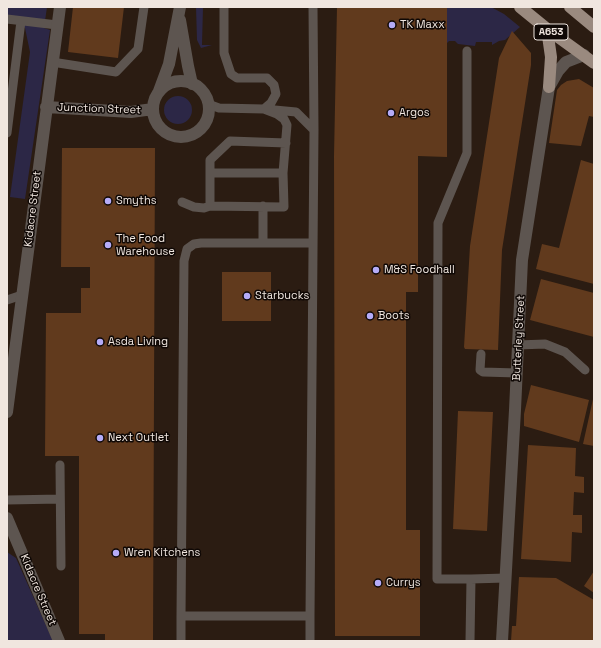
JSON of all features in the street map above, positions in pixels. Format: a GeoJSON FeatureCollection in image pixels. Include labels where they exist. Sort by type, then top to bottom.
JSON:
{"type":"FeatureCollection","features":[{"type":"Feature","properties":{"kind":"main road","name":"A653"},"geometry":{"type":"LineString","coordinates":[[520,7],[547,29],[589,59]]}},
{"type":"Feature","properties":{"kind":"main road"},"geometry":{"type":"LineString","coordinates":[[570,7],[594,27]]}},
{"type":"Feature","properties":{"kind":"main road"},"geometry":{"type":"LineString","coordinates":[[547,29],[551,57],[549,87]]}},
{"type":"Feature","properties":{"kind":"street","name":"Kidacre Street"},"geometry":{"type":"LineString","coordinates":[[7,412],[60,7]]}},
{"type":"Feature","properties":{"kind":"street","name":"Junction Street"},"geometry":{"type":"LineString","coordinates":[[179,10],[192,84]]}},
{"type":"Feature","properties":{"kind":"street","name":"Junction Street"},"geometry":{"type":"LineString","coordinates":[[179,10],[169,64],[159,92],[154,100],[152,109],[154,118],[161,129],[172,136],[189,136],[203,126],[208,112],[208,104]]}},
{"type":"Feature","properties":{"kind":"street","name":"Butterley Street"},"geometry":{"type":"LineString","coordinates":[[502,641],[522,260],[549,87],[558,71],[566,62],[589,59]]}},
{"type":"Feature","properties":{"kind":"street"},"geometry":{"type":"LineString","coordinates":[[159,92],[166,85],[175,82],[184,82],[192,84],[200,89],[208,104]]}},
{"type":"Feature","properties":{"kind":"street","name":"Junction Street"},"geometry":{"type":"LineString","coordinates":[[46,107],[131,112],[152,109]]}},
{"type":"Feature","properties":{"kind":"street","name":"Kidacre Street"},"geometry":{"type":"LineString","coordinates":[[7,518],[59,641]]}},
{"type":"Feature","properties":{"kind":"lane"},"geometry":{"type":"LineString","coordinates":[[52,62],[116,72],[138,49],[144,7]]}},
{"type":"Feature","properties":{"kind":"lane"},"geometry":{"type":"LineString","coordinates":[[224,7],[224,53],[230,74],[236,78],[267,78],[274,85],[276,94],[271,103],[264,109]]}},
{"type":"Feature","properties":{"kind":"lane"},"geometry":{"type":"LineString","coordinates":[[310,641],[314,130],[313,7]]}},
{"type":"Feature","properties":{"kind":"lane"},"geometry":{"type":"LineString","coordinates":[[7,19],[57,25]]}},
{"type":"Feature","properties":{"kind":"lane"},"geometry":{"type":"LineString","coordinates":[[7,133],[21,21]]}},
{"type":"Feature","properties":{"kind":"lane"},"geometry":{"type":"LineString","coordinates":[[467,51],[467,153],[438,223],[437,579],[506,578]]}},
{"type":"Feature","properties":{"kind":"lane"},"geometry":{"type":"LineString","coordinates":[[208,104],[219,108],[264,109],[296,112],[314,130]]}},
{"type":"Feature","properties":{"kind":"lane"},"geometry":{"type":"LineString","coordinates":[[182,202],[194,207],[204,208],[210,206],[284,207],[283,173],[287,125],[284,119],[277,114],[264,109]]}},
{"type":"Feature","properties":{"kind":"lane"},"geometry":{"type":"LineString","coordinates":[[210,206],[210,160],[230,141],[286,143]]}},
{"type":"Feature","properties":{"kind":"lane"},"geometry":{"type":"LineString","coordinates":[[210,173],[283,173]]}},
{"type":"Feature","properties":{"kind":"lane"},"geometry":{"type":"LineString","coordinates":[[263,206],[263,242]]}},
{"type":"Feature","properties":{"kind":"lane"},"geometry":{"type":"LineString","coordinates":[[181,641],[184,261],[187,249],[194,244],[201,243],[313,243]]}},
{"type":"Feature","properties":{"kind":"lane"},"geometry":{"type":"LineString","coordinates":[[7,300],[22,295]]}},
{"type":"Feature","properties":{"kind":"lane"},"geometry":{"type":"LineString","coordinates":[[518,345],[546,344],[564,352],[585,370]]}},
{"type":"Feature","properties":{"kind":"lane"},"geometry":{"type":"LineString","coordinates":[[481,354],[480,370],[483,372],[517,373]]}},
{"type":"Feature","properties":{"kind":"lane"},"geometry":{"type":"LineString","coordinates":[[60,465],[61,566]]}},
{"type":"Feature","properties":{"kind":"lane"},"geometry":{"type":"LineString","coordinates":[[7,500],[60,499]]}},
{"type":"Feature","properties":{"kind":"lane"},"geometry":{"type":"LineString","coordinates":[[470,641],[471,579]]}},
{"type":"Feature","properties":{"kind":"lane"},"geometry":{"type":"LineString","coordinates":[[181,616],[310,616]]}},
{"type":"Feature","properties":{"kind":"shaded area"},"geometry":{"type":"Polygon","coordinates":[[[7,7],[47,7],[44,28],[50,30],[25,199],[10,197],[30,52],[25,28],[7,18],[7,7]]]}},
{"type":"Feature","properties":{"kind":"shaded area"},"geometry":{"type":"Polygon","coordinates":[[[196,7],[203,7],[202,45],[212,45],[201,48],[197,40],[196,7]]]}},
{"type":"Feature","properties":{"kind":"shaded area"},"geometry":{"type":"Polygon","coordinates":[[[447,7],[491,7],[504,14],[520,27],[505,40],[499,41],[492,45],[492,42],[476,42],[475,46],[458,44],[455,41],[449,41],[447,43],[447,7]]]}},
{"type":"Feature","properties":{"kind":"shaded area"},"geometry":{"type":"Polygon","coordinates":[[[178,96],[188,100],[192,110],[188,120],[178,124],[168,120],[164,110],[168,100],[178,96]]]}},
{"type":"Feature","properties":{"kind":"shaded area"},"geometry":{"type":"Polygon","coordinates":[[[7,552],[16,558],[53,641],[7,641],[7,552]]]}},
{"type":"Feature","properties":{"kind":"building"},"geometry":{"type":"Polygon","coordinates":[[[73,7],[124,7],[118,58],[68,52],[73,7]]]}},
{"type":"Feature","properties":{"kind":"building"},"geometry":{"type":"Polygon","coordinates":[[[337,7],[447,7],[447,157],[418,156],[418,292],[406,292],[406,530],[420,530],[420,636],[335,636],[334,156],[337,7]]]}},
{"type":"Feature","properties":{"kind":"building"},"geometry":{"type":"Polygon","coordinates":[[[512,31],[531,53],[531,65],[502,250],[498,350],[465,349],[470,246],[499,58],[512,31]]]}},
{"type":"Feature","properties":{"kind":"building"},"geometry":{"type":"Polygon","coordinates":[[[579,79],[594,88],[594,117],[589,116],[581,146],[549,143],[557,90],[567,81],[579,79]]]}},
{"type":"Feature","properties":{"kind":"building"},"geometry":{"type":"Polygon","coordinates":[[[62,148],[155,148],[153,641],[105,641],[105,634],[79,634],[79,456],[45,456],[46,313],[81,313],[81,288],[90,288],[90,267],[61,267],[62,148]]]}},
{"type":"Feature","properties":{"kind":"building"},"geometry":{"type":"Polygon","coordinates":[[[581,160],[594,164],[594,284],[536,269],[542,244],[559,248],[581,160]]]}},
{"type":"Feature","properties":{"kind":"building","name":"Starbucks"},"geometry":{"type":"Polygon","coordinates":[[[222,272],[271,272],[271,321],[222,321],[222,272]]]}},
{"type":"Feature","properties":{"kind":"building"},"geometry":{"type":"Polygon","coordinates":[[[541,279],[594,293],[594,337],[530,320],[541,279]]]}},
{"type":"Feature","properties":{"kind":"building"},"geometry":{"type":"Polygon","coordinates":[[[531,385],[589,400],[579,442],[524,426],[524,414],[531,385]]]}},
{"type":"Feature","properties":{"kind":"building"},"geometry":{"type":"Polygon","coordinates":[[[593,399],[594,400],[594,446],[583,444],[593,399]]]}},
{"type":"Feature","properties":{"kind":"building"},"geometry":{"type":"Polygon","coordinates":[[[458,411],[493,412],[487,531],[453,529],[458,411]]]}},
{"type":"Feature","properties":{"kind":"building"},"geometry":{"type":"Polygon","coordinates":[[[528,445],[576,448],[575,476],[584,477],[584,493],[574,492],[573,515],[582,515],[582,533],[572,532],[571,562],[521,559],[528,445]]]}},
{"type":"Feature","properties":{"kind":"building"},"geometry":{"type":"Polygon","coordinates":[[[594,571],[594,593],[584,586],[594,571]]]}},
{"type":"Feature","properties":{"kind":"building"},"geometry":{"type":"Polygon","coordinates":[[[519,577],[556,578],[594,600],[594,641],[511,641],[512,626],[516,626],[519,577]]]}},
{"type":"Feature","properties":{"kind":"place","name":"TK Maxx"},"geometry":{"type":"Point","coordinates":[392,25]}},
{"type":"Feature","properties":{"kind":"place","name":"Argos"},"geometry":{"type":"Point","coordinates":[391,113]}},
{"type":"Feature","properties":{"kind":"place","name":"Smyths"},"geometry":{"type":"Point","coordinates":[108,201]}},
{"type":"Feature","properties":{"kind":"place","name":"The Food Warehouse"},"geometry":{"type":"Point","coordinates":[108,245]}},
{"type":"Feature","properties":{"kind":"place","name":"M&S Foodhall"},"geometry":{"type":"Point","coordinates":[376,270]}},
{"type":"Feature","properties":{"kind":"place","name":"Starbucks"},"geometry":{"type":"Point","coordinates":[247,296]}},
{"type":"Feature","properties":{"kind":"place","name":"Boots"},"geometry":{"type":"Point","coordinates":[370,316]}},
{"type":"Feature","properties":{"kind":"place","name":"Asda Living"},"geometry":{"type":"Point","coordinates":[100,342]}},
{"type":"Feature","properties":{"kind":"place","name":"Next Outlet"},"geometry":{"type":"Point","coordinates":[100,438]}},
{"type":"Feature","properties":{"kind":"place","name":"Wren Kitchens"},"geometry":{"type":"Point","coordinates":[116,553]}},
{"type":"Feature","properties":{"kind":"place","name":"Currys"},"geometry":{"type":"Point","coordinates":[378,583]}}]}
